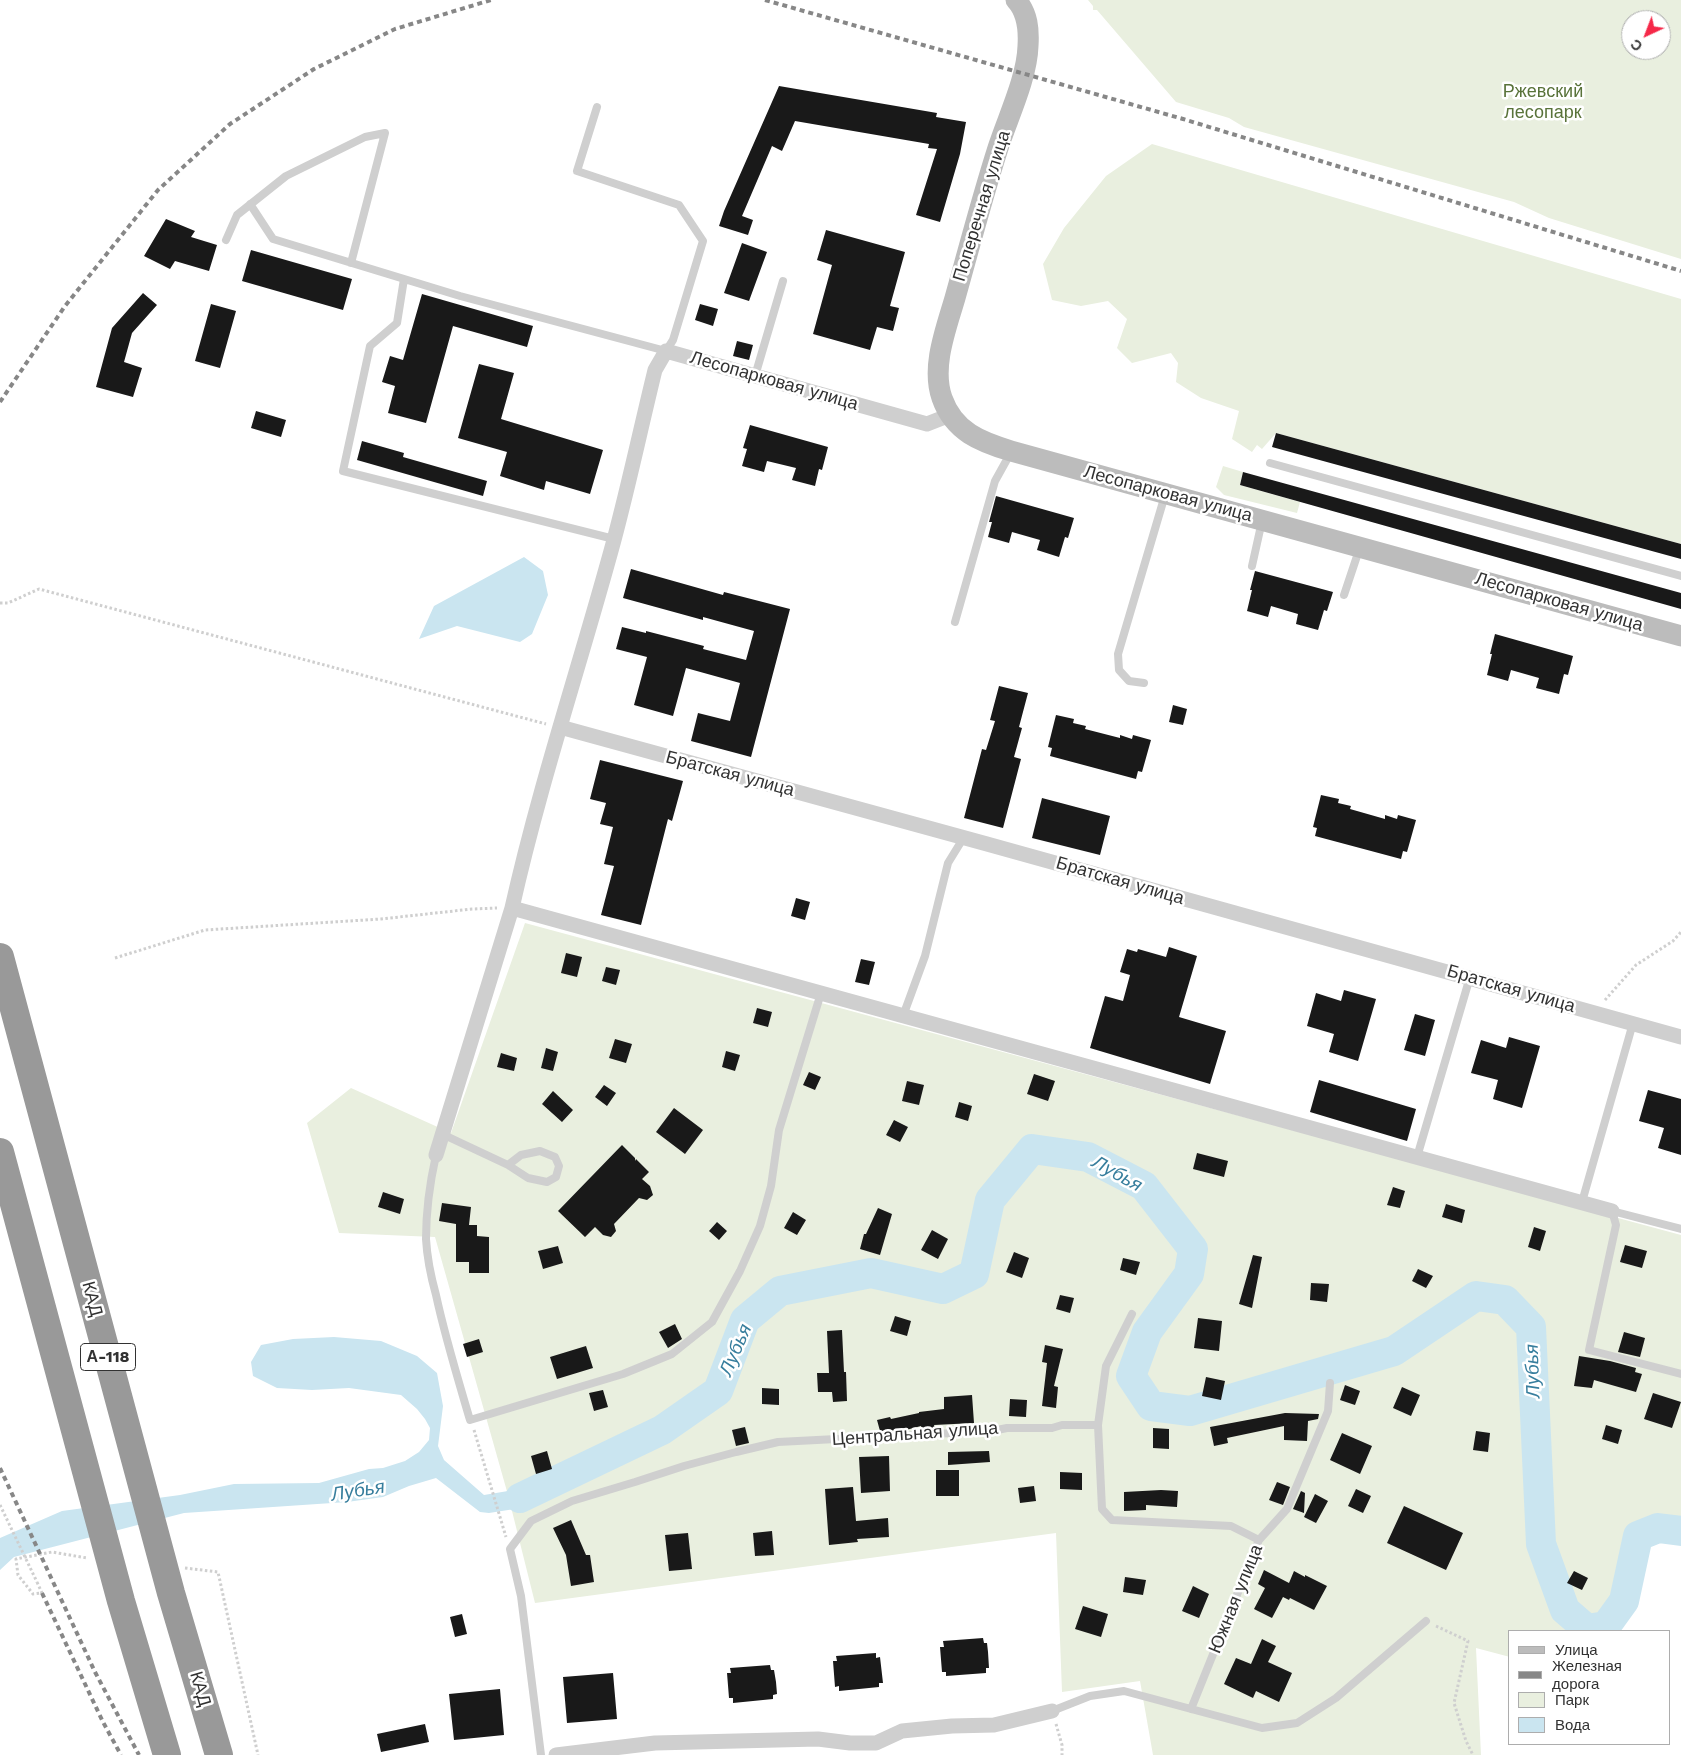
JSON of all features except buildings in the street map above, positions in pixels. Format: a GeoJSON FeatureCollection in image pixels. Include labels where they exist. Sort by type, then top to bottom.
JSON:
{"type":"FeatureCollection","features":[{"type":"Feature","properties":{"kind":"highway","name":"КАД"},"geometry":{"type":"LineString","coordinates":[[0,957],[171,1593],[219,1755]]}},
{"type":"Feature","properties":{"kind":"highway","name":"А-118"},"geometry":{"type":"LineString","coordinates":[[0,1152],[121,1601],[166,1755]]}},
{"type":"Feature","properties":{"kind":"street","name":"Поперечная улица"},"geometry":{"type":"LineString","coordinates":[[950,415],[942,399],[939,384],[940,355],[984,195],[1026,62],[1029,32],[1026,15],[1016,0]]}},
{"type":"Feature","properties":{"kind":"street","name":"Лесопарковая улица"},"geometry":{"type":"LineString","coordinates":[[666,351],[927,424],[950,415],[971,436],[986,444],[1681,636]]}},
{"type":"Feature","properties":{"kind":"street"},"geometry":{"type":"LineString","coordinates":[[436,1155],[512,908],[521,867],[614,539],[655,370],[666,351]]}},
{"type":"Feature","properties":{"kind":"street","name":"Братская улица"},"geometry":{"type":"LineString","coordinates":[[560,727],[964,837],[1681,1037]]}},
{"type":"Feature","properties":{"kind":"street"},"geometry":{"type":"LineString","coordinates":[[512,908],[1612,1211]]}},
{"type":"Feature","properties":{"kind":"street"},"geometry":{"type":"LineString","coordinates":[[556,1755],[656,1743],[739,1740],[818,1739],[877,1749],[902,1731],[952,1726],[994,1725],[1052,1711]]}},
{"type":"Feature","properties":{"kind":"lane"},"geometry":{"type":"LineString","coordinates":[[250,204],[273,239],[460,296],[666,351],[673,340],[703,241],[679,205],[577,171],[597,107]]}},
{"type":"Feature","properties":{"kind":"lane"},"geometry":{"type":"LineString","coordinates":[[226,240],[237,215],[286,176],[365,137],[385,133],[351,263]]}},
{"type":"Feature","properties":{"kind":"lane"},"geometry":{"type":"LineString","coordinates":[[404,279],[397,322],[370,346],[343,471],[614,539]]}},
{"type":"Feature","properties":{"kind":"lane"},"geometry":{"type":"LineString","coordinates":[[755,376],[783,281]]}},
{"type":"Feature","properties":{"kind":"lane"},"geometry":{"type":"LineString","coordinates":[[955,622],[995,481],[1012,451]]}},
{"type":"Feature","properties":{"kind":"lane"},"geometry":{"type":"LineString","coordinates":[[1270,462],[1681,576]]}},
{"type":"Feature","properties":{"kind":"lane"},"geometry":{"type":"LineString","coordinates":[[1144,683],[1129,681],[1118,670],[1118,654],[1165,493]]}},
{"type":"Feature","properties":{"kind":"lane"},"geometry":{"type":"LineString","coordinates":[[1252,566],[1262,520]]}},
{"type":"Feature","properties":{"kind":"lane"},"geometry":{"type":"LineString","coordinates":[[1344,595],[1360,546]]}},
{"type":"Feature","properties":{"kind":"lane"},"geometry":{"type":"LineString","coordinates":[[903,1016],[925,956],[948,863],[964,837]]}},
{"type":"Feature","properties":{"kind":"lane"},"geometry":{"type":"LineString","coordinates":[[1418,1157],[1470,977]]}},
{"type":"Feature","properties":{"kind":"lane"},"geometry":{"type":"LineString","coordinates":[[436,1155],[432,1174],[426,1240],[442,1322],[470,1420],[623,1374],[664,1358],[672,1354],[712,1322],[740,1271],[760,1226],[771,1186],[779,1130],[821,993]]}},
{"type":"Feature","properties":{"kind":"lane"},"geometry":{"type":"LineString","coordinates":[[1582,1202],[1633,1023]]}},
{"type":"Feature","properties":{"kind":"lane"},"geometry":{"type":"LineString","coordinates":[[442,1134],[508,1165],[528,1178],[547,1182],[556,1177],[559,1166],[555,1157],[540,1151],[521,1155],[508,1165]]}},
{"type":"Feature","properties":{"kind":"lane"},"geometry":{"type":"LineString","coordinates":[[1681,1229],[1612,1211],[1616,1226],[1589,1350],[1681,1374]]}},
{"type":"Feature","properties":{"kind":"lane"},"geometry":{"type":"LineString","coordinates":[[1132,1314],[1106,1366],[1098,1425],[1102,1509],[1112,1520],[1231,1526],[1259,1540]]}},
{"type":"Feature","properties":{"kind":"lane","name":"Южная улица"},"geometry":{"type":"LineString","coordinates":[[1191,1710],[1259,1540],[1287,1508],[1328,1412],[1330,1383]]}},
{"type":"Feature","properties":{"kind":"lane","name":"Центральная улица"},"geometry":{"type":"LineString","coordinates":[[541,1755],[521,1596],[510,1549],[531,1521],[572,1501],[684,1466],[778,1442],[992,1431],[1006,1428],[1052,1428],[1062,1424],[1098,1425]]}},
{"type":"Feature","properties":{"kind":"lane"},"geometry":{"type":"LineString","coordinates":[[1052,1711],[1090,1696],[1124,1691],[1262,1728],[1297,1723],[1336,1698],[1426,1621]]}},
{"type":"Feature","properties":{"kind":"path"},"geometry":{"type":"LineString","coordinates":[[0,603],[8,603],[39,589],[560,727]]}},
{"type":"Feature","properties":{"kind":"path"},"geometry":{"type":"LineString","coordinates":[[116,958],[205,930],[381,919],[472,909],[512,908]]}},
{"type":"Feature","properties":{"kind":"path"},"geometry":{"type":"LineString","coordinates":[[1594,1012],[1636,964],[1673,941],[1681,932]]}},
{"type":"Feature","properties":{"kind":"path"},"geometry":{"type":"LineString","coordinates":[[470,1420],[500,1516]]}},
{"type":"Feature","properties":{"kind":"path"},"geometry":{"type":"LineString","coordinates":[[0,1504],[42,1593],[33,1594]]}},
{"type":"Feature","properties":{"kind":"path"},"geometry":{"type":"LineString","coordinates":[[218,1572],[258,1755]]}},
{"type":"Feature","properties":{"kind":"path"},"geometry":{"type":"LineString","coordinates":[[1426,1621],[1468,1640],[1454,1703],[1466,1741],[1473,1755]]}},
{"type":"Feature","properties":{"kind":"path"},"geometry":{"type":"LineString","coordinates":[[1052,1711],[1062,1745],[1062,1755]]}},
{"type":"Feature","properties":{"kind":"green space","name":"Ржевский лесопарк"},"geometry":{"type":"Polygon","coordinates":[[[1088,0],[1681,0],[1681,259],[1549,218],[1514,202],[1244,127],[1229,118],[1176,102],[1097,10],[1093,10],[1093,6],[1088,0]]]}},
{"type":"Feature","properties":{"kind":"green space"},"geometry":{"type":"Polygon","coordinates":[[[1152,144],[1681,299],[1681,544],[1276,433],[1262,449],[1257,445],[1252,452],[1232,439],[1239,411],[1201,398],[1176,382],[1178,363],[1171,353],[1132,363],[1117,348],[1127,319],[1108,301],[1081,306],[1052,300],[1043,264],[1064,228],[1106,176],[1152,144]]]}},
{"type":"Feature","properties":{"kind":"green space"},"geometry":{"type":"Polygon","coordinates":[[[1223,466],[1243,472],[1240,485],[1300,502],[1297,513],[1224,495],[1216,487],[1223,466]]]}},
{"type":"Feature","properties":{"kind":"green space"},"geometry":{"type":"Polygon","coordinates":[[[525,923],[1681,1235],[1681,1522],[1656,1518],[1629,1528],[1614,1597],[1600,1616],[1580,1630],[1508,1630],[1508,1656],[1476,1648],[1481,1755],[1153,1755],[1140,1681],[1062,1692],[1056,1533],[535,1603],[508,1495],[435,1237],[339,1233],[307,1123],[351,1088],[451,1133],[525,923]]]}},
{"type":"Feature","properties":{"kind":"water"},"geometry":{"type":"Polygon","coordinates":[[[524,557],[543,571],[548,595],[532,634],[520,642],[457,626],[419,639],[434,606],[524,557]]]}},
{"type":"Feature","properties":{"kind":"water"},"geometry":{"type":"Polygon","coordinates":[[[334,1337],[381,1341],[417,1356],[437,1373],[443,1406],[438,1446],[444,1460],[484,1495],[514,1490],[553,1473],[561,1486],[521,1508],[489,1513],[480,1512],[436,1478],[409,1486],[383,1497],[347,1502],[184,1513],[14,1557],[0,1570],[0,1538],[62,1511],[180,1495],[234,1484],[319,1483],[369,1469],[383,1468],[405,1461],[419,1452],[429,1440],[430,1428],[417,1409],[401,1395],[349,1388],[312,1390],[277,1388],[253,1376],[251,1362],[261,1345],[293,1339],[334,1337]]]}},
{"type":"Feature","properties":{"kind":"waterway","name":"Лубья"},"geometry":{"type":"LineString","coordinates":[[520,1498],[662,1430],[718,1391],[745,1320],[780,1291],[871,1273],[943,1289],[974,1274],[990,1200],[1032,1149],[1088,1157],[1144,1186],[1193,1249],[1189,1274],[1147,1332],[1131,1376],[1151,1406],[1190,1411],[1394,1351],[1476,1296],[1505,1300],[1531,1327],[1541,1544],[1565,1610],[1587,1629],[1606,1626],[1624,1601],[1638,1536],[1658,1528],[1681,1531]]}},
{"type":"Feature","properties":{"kind":"railway"},"geometry":{"type":"LineString","coordinates":[[0,402],[65,306],[158,190],[230,124],[314,69],[395,29],[491,0]]}},
{"type":"Feature","properties":{"kind":"railway"},"geometry":{"type":"LineString","coordinates":[[765,0],[1183,119],[1681,271]]}},
{"type":"Feature","properties":{"kind":"railway"},"geometry":{"type":"LineString","coordinates":[[0,1468],[95,1672],[139,1755]]}},
{"type":"Feature","properties":{"kind":"railway"},"geometry":{"type":"LineString","coordinates":[[42,1593],[103,1722],[121,1755]]}}]}
